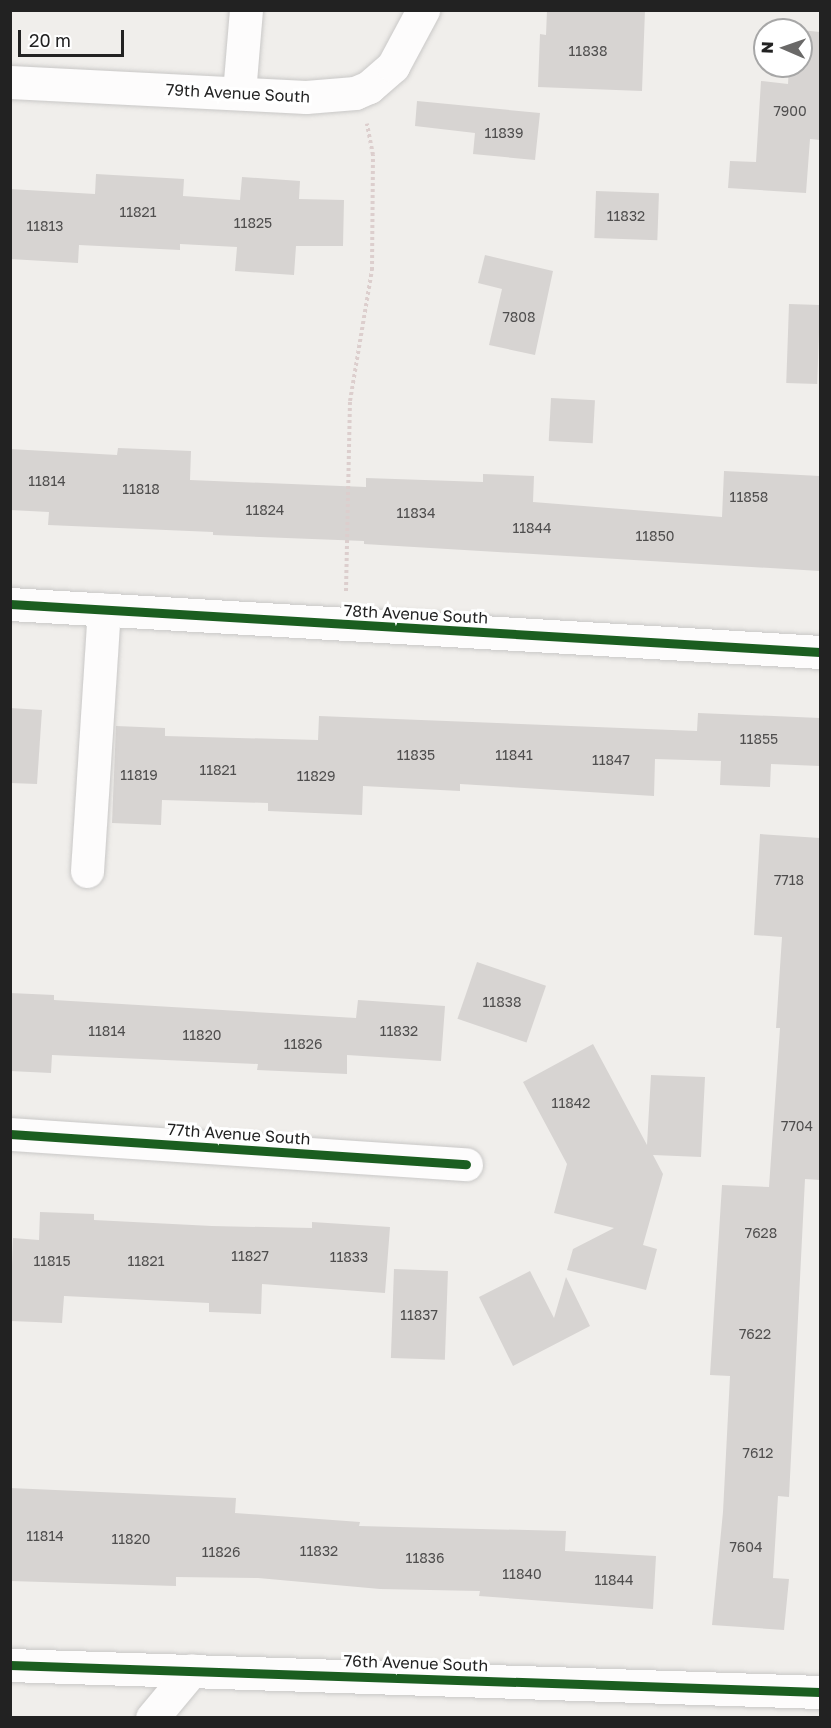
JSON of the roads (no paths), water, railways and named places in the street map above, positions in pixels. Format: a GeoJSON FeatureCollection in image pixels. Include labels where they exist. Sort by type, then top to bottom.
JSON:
{"type":"FeatureCollection","features":[{"type":"Feature","properties":{"kind":"street"},"geometry":{"type":"LineString","coordinates":[[239,93],[246,10]]}},
{"type":"Feature","properties":{"kind":"street","name":"79th Avenue South"},"geometry":{"type":"LineString","coordinates":[[10,82],[306,97],[355,93],[369,87],[393,66],[423,10]]}},
{"type":"Feature","properties":{"kind":"street","name":"78th Avenue South"},"geometry":{"type":"LineString","coordinates":[[10,604],[820,652]]}},
{"type":"Feature","properties":{"kind":"street"},"geometry":{"type":"LineString","coordinates":[[87,871],[104,610]]}},
{"type":"Feature","properties":{"kind":"street","name":"77th Avenue South"},"geometry":{"type":"LineString","coordinates":[[10,1134],[466,1164]]}},
{"type":"Feature","properties":{"kind":"street","name":"76th Avenue South"},"geometry":{"type":"LineString","coordinates":[[10,1665],[820,1692]]}},
{"type":"Feature","properties":{"kind":"street"},"geometry":{"type":"LineString","coordinates":[[152,1718],[192,1670]]}}]}
